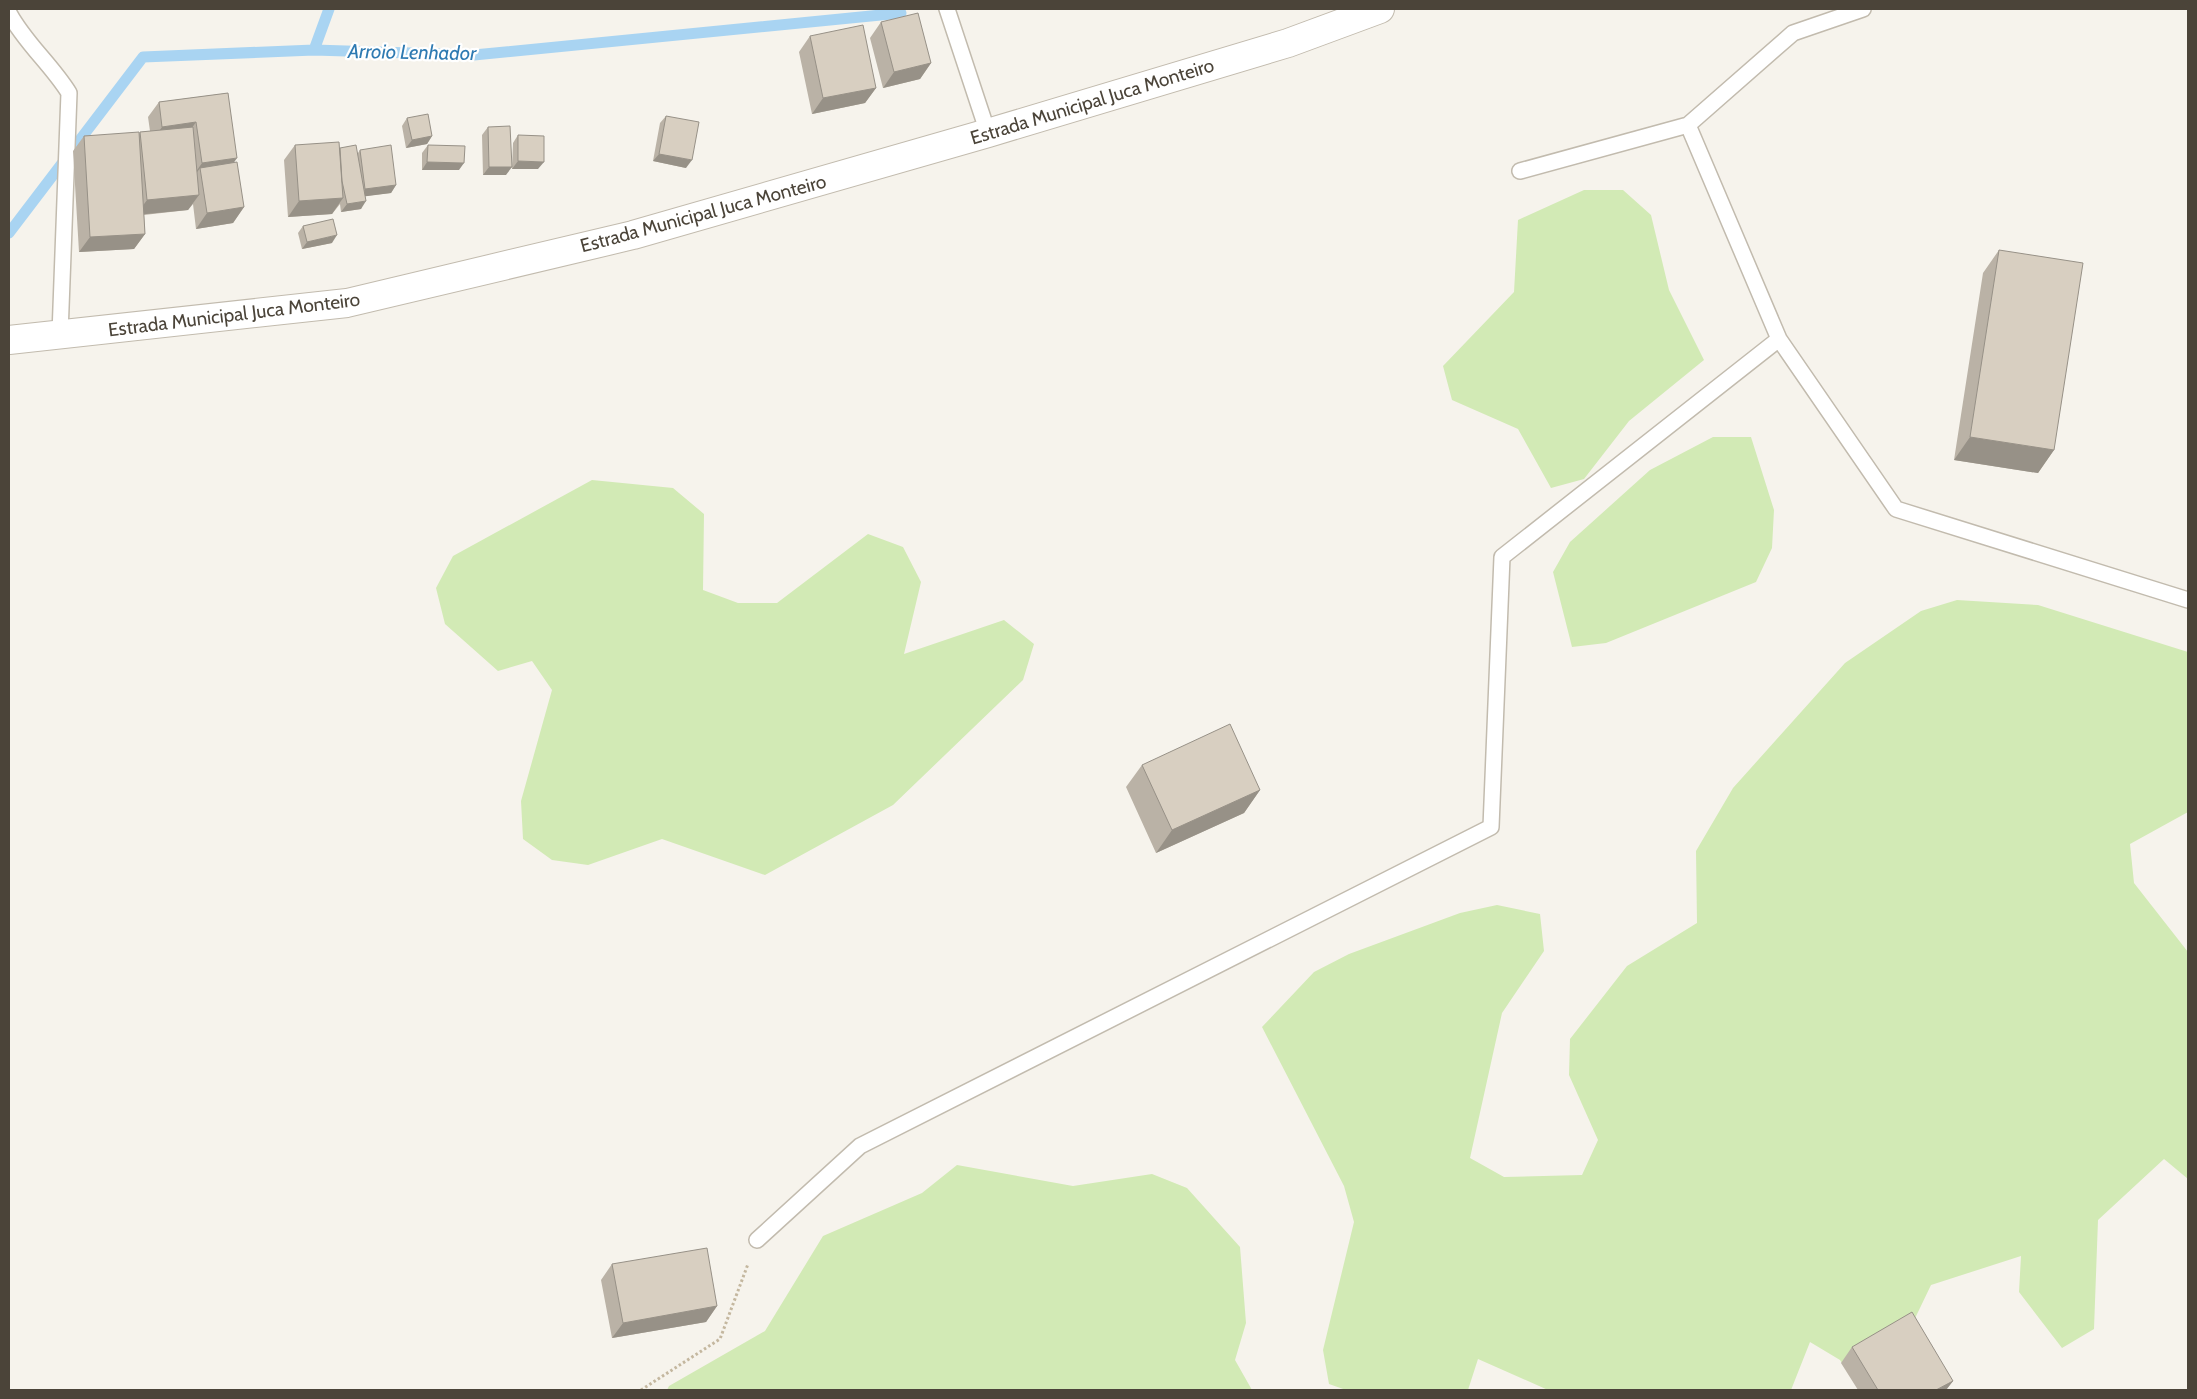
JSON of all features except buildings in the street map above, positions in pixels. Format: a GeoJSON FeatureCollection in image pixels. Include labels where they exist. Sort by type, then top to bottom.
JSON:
{"type":"FeatureCollection","features":[{"type":"Feature","properties":{"kind":"street","name":"Estrada Municipal Juca Monteiro"},"geometry":{"type":"LineString","coordinates":[[9,340],[347,303],[633,235],[988,133],[1288,43],[1380,9]]}},
{"type":"Feature","properties":{"kind":"lane"},"geometry":{"type":"LineString","coordinates":[[947,9],[988,133]]}},
{"type":"Feature","properties":{"kind":"lane"},"geometry":{"type":"LineString","coordinates":[[1520,171],[1688,125],[1793,33],[1864,9]]}},
{"type":"Feature","properties":{"kind":"lane"},"geometry":{"type":"LineString","coordinates":[[9,13],[18,31],[56,71],[68,93],[60,334]]}},
{"type":"Feature","properties":{"kind":"lane"},"geometry":{"type":"LineString","coordinates":[[1688,125],[1779,339],[1896,510],[2188,600]]}},
{"type":"Feature","properties":{"kind":"lane"},"geometry":{"type":"LineString","coordinates":[[757,1240],[860,1146],[1491,827],[1502,557],[1779,339]]}},
{"type":"Feature","properties":{"kind":"path"},"geometry":{"type":"LineString","coordinates":[[641,1390],[720,1339],[757,1240]]}},
{"type":"Feature","properties":{"kind":"green space"},"geometry":{"type":"Polygon","coordinates":[[[1584,190],[1623,190],[1651,215],[1669,290],[1704,360],[1629,421],[1584,479],[1551,488],[1518,429],[1452,400],[1443,366],[1514,292],[1518,220],[1584,190]]]}},
{"type":"Feature","properties":{"kind":"green space"},"geometry":{"type":"Polygon","coordinates":[[[1713,437],[1751,437],[1774,510],[1772,548],[1756,582],[1606,643],[1572,647],[1553,572],[1570,542],[1650,470],[1713,437]]]}},
{"type":"Feature","properties":{"kind":"green space"},"geometry":{"type":"Polygon","coordinates":[[[592,480],[673,488],[704,514],[703,590],[738,603],[777,603],[868,534],[903,547],[921,582],[904,654],[1004,620],[1034,644],[1023,680],[893,805],[765,875],[662,839],[588,865],[552,860],[523,839],[521,801],[552,690],[532,661],[498,671],[445,624],[436,588],[453,556],[592,480]]]}},
{"type":"Feature","properties":{"kind":"green space"},"geometry":{"type":"Polygon","coordinates":[[[1957,600],[2038,605],[2188,652],[2188,812],[2130,844],[2134,883],[2188,952],[2188,1179],[2164,1159],[2098,1220],[2094,1329],[2062,1348],[2019,1292],[2021,1256],[1931,1285],[1883,1385],[1859,1390],[1840,1360],[1810,1342],[1791,1390],[1548,1390],[1478,1359],[1468,1390],[1346,1390],[1329,1384],[1323,1350],[1354,1222],[1344,1186],[1262,1027],[1314,972],[1349,954],[1460,913],[1497,905],[1540,914],[1544,951],[1502,1013],[1470,1158],[1504,1177],[1582,1175],[1598,1140],[1569,1075],[1570,1039],[1627,966],[1697,923],[1696,851],[1733,788],[1845,663],[1921,611],[1957,600]]]}},
{"type":"Feature","properties":{"kind":"green space"},"geometry":{"type":"Polygon","coordinates":[[[957,1165],[1073,1186],[1152,1174],[1187,1188],[1240,1247],[1246,1323],[1235,1360],[1252,1390],[667,1390],[669,1386],[765,1331],[823,1236],[922,1193],[957,1165]]]}},
{"type":"Feature","properties":{"kind":"waterway"},"geometry":{"type":"LineString","coordinates":[[314,50],[329,9]]}},
{"type":"Feature","properties":{"kind":"waterway","name":"Arroio Lenhador"},"geometry":{"type":"LineString","coordinates":[[9,233],[143,57],[314,50],[474,55],[901,13]]}}]}
